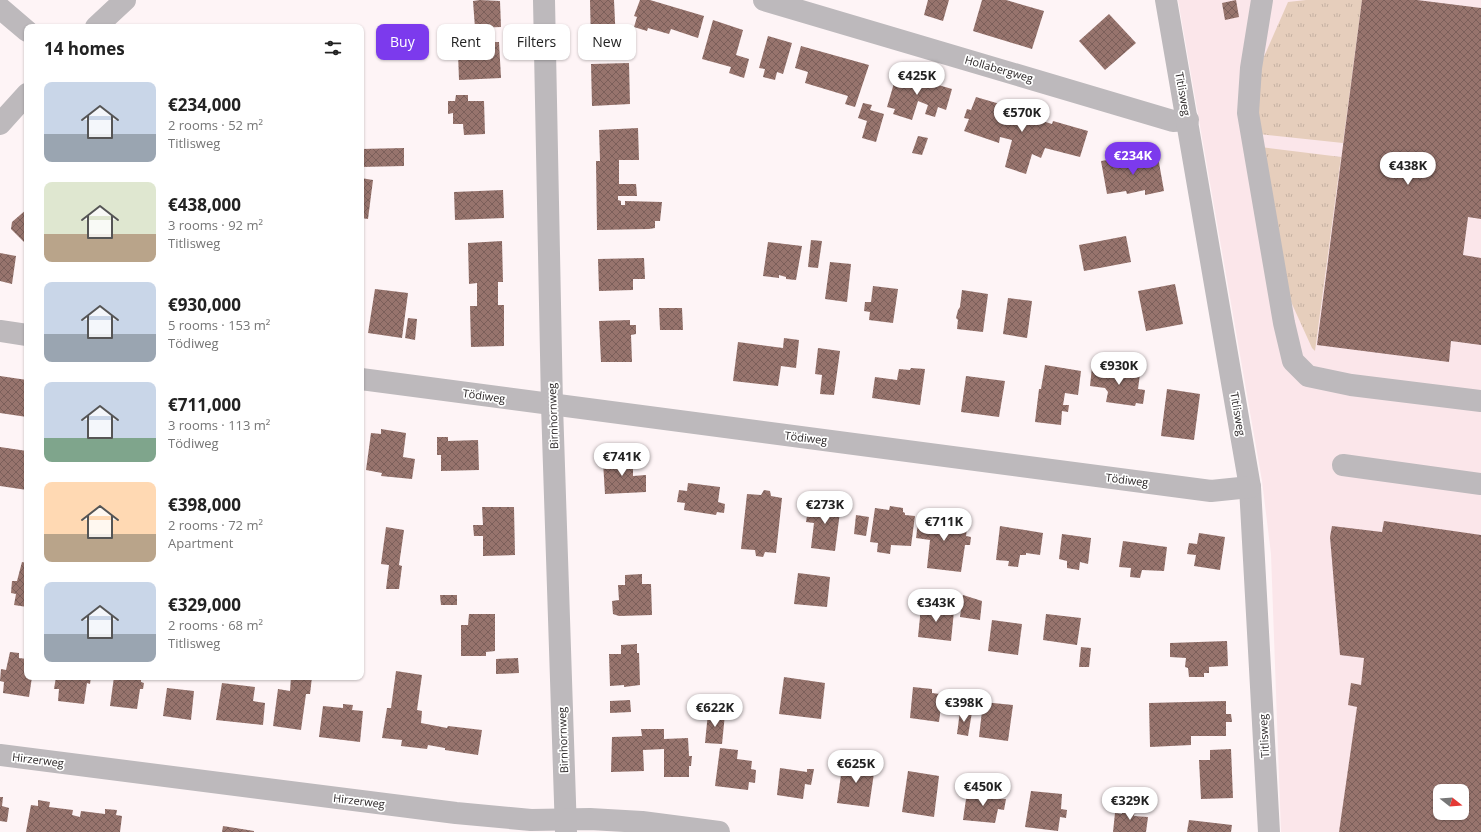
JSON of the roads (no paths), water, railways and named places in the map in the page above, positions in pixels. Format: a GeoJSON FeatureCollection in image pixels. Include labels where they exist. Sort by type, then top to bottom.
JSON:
{"type":"FeatureCollection","features":[{"type":"Feature","properties":{"kind":"street"},"geometry":{"type":"LineString","coordinates":[[99,24],[125,0]]}},
{"type":"Feature","properties":{"kind":"street","name":"Birnhornweg"},"geometry":{"type":"LineString","coordinates":[[544,0],[552,405],[566,826]]}},
{"type":"Feature","properties":{"kind":"street","name":"Hollabergweg"},"geometry":{"type":"LineString","coordinates":[[764,0],[1173,121],[1188,120]]}},
{"type":"Feature","properties":{"kind":"street","name":"Titlisweg"},"geometry":{"type":"LineString","coordinates":[[1166,0],[1188,120],[1250,487],[1269,832]]}},
{"type":"Feature","properties":{"kind":"street"},"geometry":{"type":"LineString","coordinates":[[1262,0],[1251,68],[1248,113],[1284,323],[1293,361],[1308,376],[1344,384],[1481,401]]}},
{"type":"Feature","properties":{"kind":"street"},"geometry":{"type":"LineString","coordinates":[[0,8],[24,28]]}},
{"type":"Feature","properties":{"kind":"street"},"geometry":{"type":"LineString","coordinates":[[0,124],[24,97]]}},
{"type":"Feature","properties":{"kind":"street"},"geometry":{"type":"LineString","coordinates":[[0,331],[24,335]]}},
{"type":"Feature","properties":{"kind":"street","name":"Tödiweg"},"geometry":{"type":"LineString","coordinates":[[364,379],[1211,490],[1250,487]]}},
{"type":"Feature","properties":{"kind":"street"},"geometry":{"type":"LineString","coordinates":[[1343,465],[1481,484]]}},
{"type":"Feature","properties":{"kind":"street","name":"Hirzerweg"},"geometry":{"type":"LineString","coordinates":[[0,755],[456,814],[531,820],[566,826],[642,822],[719,832]]}}]}
